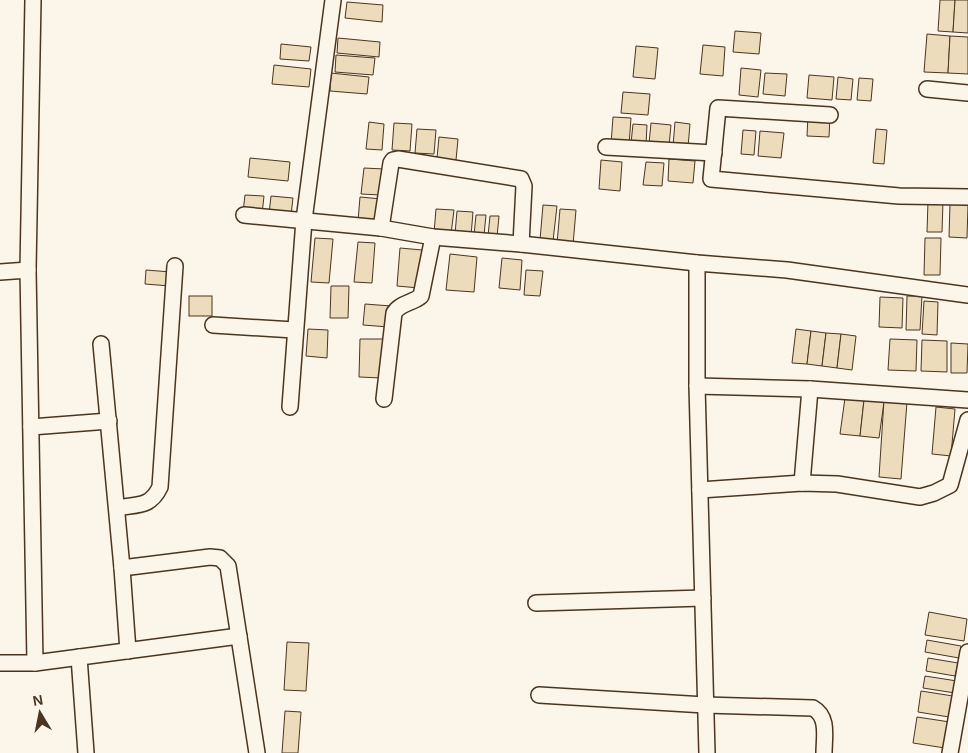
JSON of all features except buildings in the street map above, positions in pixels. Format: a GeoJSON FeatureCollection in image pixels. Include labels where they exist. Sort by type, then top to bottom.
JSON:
{"type":"FeatureCollection","features":[{"type":"Feature","properties":{"kind":"street"},"geometry":{"type":"LineString","coordinates":[[33,0],[28,270],[35,663]]}},
{"type":"Feature","properties":{"kind":"street"},"geometry":{"type":"LineString","coordinates":[[290,407],[294,330],[304,220],[333,0]]}},
{"type":"Feature","properties":{"kind":"street"},"geometry":{"type":"LineString","coordinates":[[927,89],[968,93]]}},
{"type":"Feature","properties":{"kind":"street"},"geometry":{"type":"LineString","coordinates":[[830,115],[718,108],[711,179],[899,196],[968,197]]}},
{"type":"Feature","properties":{"kind":"street"},"geometry":{"type":"LineString","coordinates":[[606,147],[714,153]]}},
{"type":"Feature","properties":{"kind":"street"},"geometry":{"type":"LineString","coordinates":[[381,228],[390,163],[392,160],[398,159],[521,179],[524,186],[521,244]]}},
{"type":"Feature","properties":{"kind":"street"},"geometry":{"type":"LineString","coordinates":[[244,215],[381,228],[433,238],[521,244],[697,263],[787,270],[968,295]]}},
{"type":"Feature","properties":{"kind":"street"},"geometry":{"type":"LineString","coordinates":[[384,399],[394,313],[396,309],[421,296],[433,238]]}},
{"type":"Feature","properties":{"kind":"street"},"geometry":{"type":"LineString","coordinates":[[697,263],[697,386],[707,753]]}},
{"type":"Feature","properties":{"kind":"street"},"geometry":{"type":"LineString","coordinates":[[117,508],[146,503],[155,498],[160,487],[175,266]]}},
{"type":"Feature","properties":{"kind":"street"},"geometry":{"type":"LineString","coordinates":[[0,272],[28,270]]}},
{"type":"Feature","properties":{"kind":"street"},"geometry":{"type":"LineString","coordinates":[[213,325],[294,330]]}},
{"type":"Feature","properties":{"kind":"street"},"geometry":{"type":"LineString","coordinates":[[102,344],[128,651]]}},
{"type":"Feature","properties":{"kind":"street"},"geometry":{"type":"LineString","coordinates":[[697,386],[810,389],[968,400]]}},
{"type":"Feature","properties":{"kind":"street"},"geometry":{"type":"LineString","coordinates":[[802,483],[810,389]]}},
{"type":"Feature","properties":{"kind":"street"},"geometry":{"type":"LineString","coordinates":[[700,490],[802,483],[837,484],[920,497],[950,485],[968,420]]}},
{"type":"Feature","properties":{"kind":"street"},"geometry":{"type":"LineString","coordinates":[[30,427],[109,421]]}},
{"type":"Feature","properties":{"kind":"street"},"geometry":{"type":"LineString","coordinates":[[122,568],[210,557],[220,558],[228,566],[256,753]]}},
{"type":"Feature","properties":{"kind":"street"},"geometry":{"type":"LineString","coordinates":[[536,602],[703,598]]}},
{"type":"Feature","properties":{"kind":"street"},"geometry":{"type":"LineString","coordinates":[[0,663],[35,663],[239,636]]}},
{"type":"Feature","properties":{"kind":"street"},"geometry":{"type":"LineString","coordinates":[[950,753],[968,652]]}},
{"type":"Feature","properties":{"kind":"street"},"geometry":{"type":"LineString","coordinates":[[79,657],[86,753]]}},
{"type":"Feature","properties":{"kind":"street"},"geometry":{"type":"LineString","coordinates":[[539,695],[705,705],[813,708],[819,711],[824,719],[824,753]]}}]}
